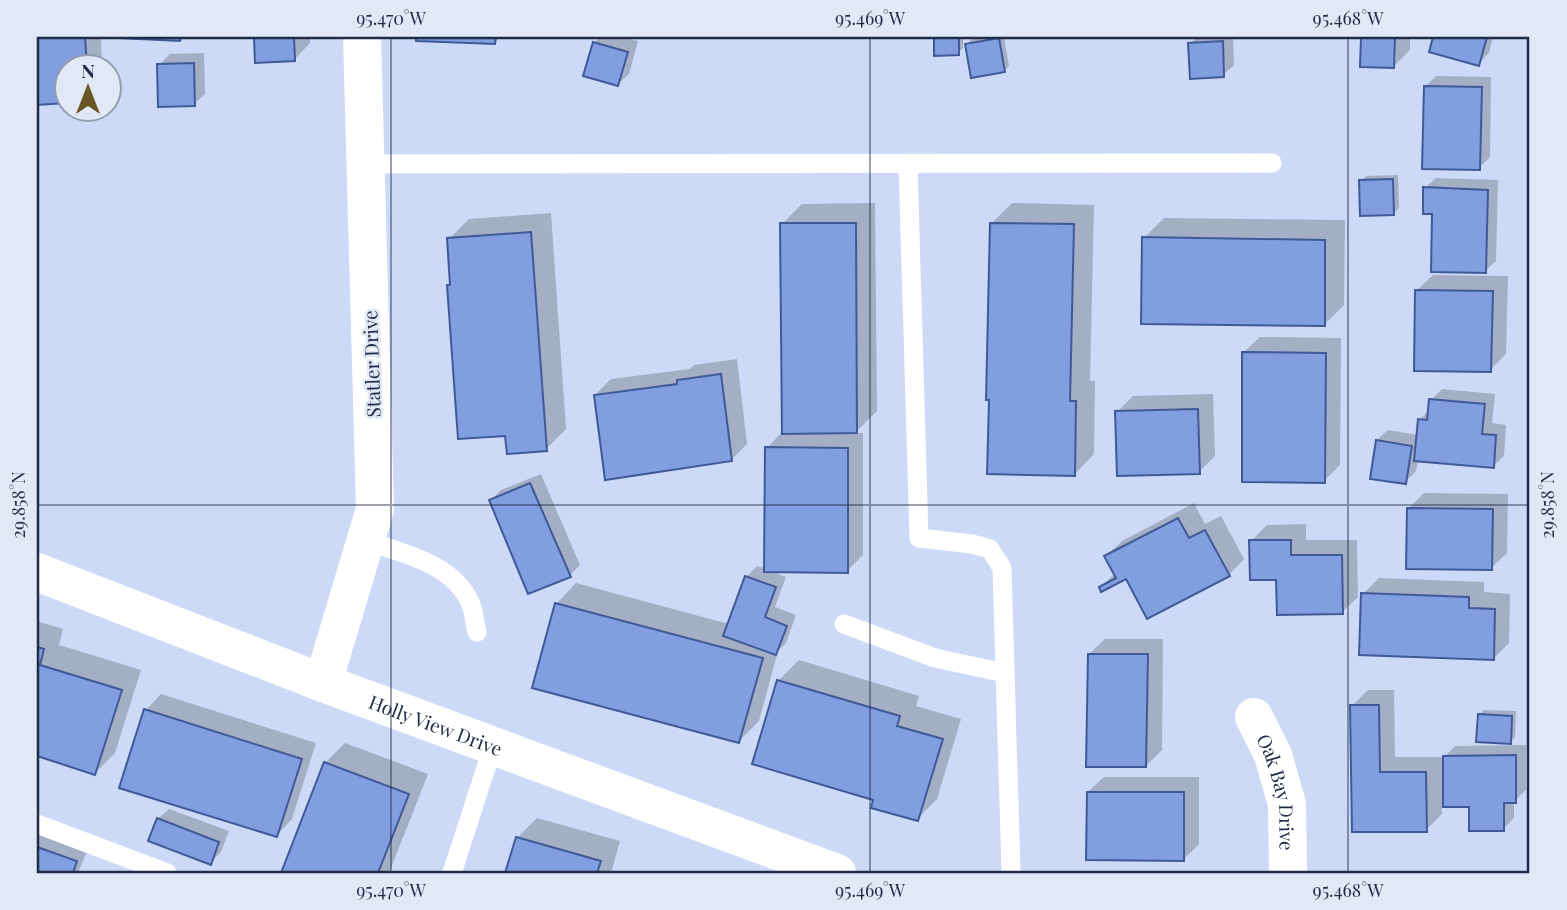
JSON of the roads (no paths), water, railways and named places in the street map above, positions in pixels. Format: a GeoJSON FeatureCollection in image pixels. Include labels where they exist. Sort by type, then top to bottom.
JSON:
{"type":"FeatureCollection","features":[{"type":"Feature","properties":{"kind":"street","name":"Statler Drive"},"geometry":{"type":"LineString","coordinates":[[323,683],[375,509],[362,37]]}},
{"type":"Feature","properties":{"kind":"street","name":"Holly View Drive"},"geometry":{"type":"LineString","coordinates":[[37,572],[323,683],[837,873]]}},
{"type":"Feature","properties":{"kind":"street","name":"Oak Bay Drive"},"geometry":{"type":"LineString","coordinates":[[1254,717],[1273,755],[1287,804],[1288,873]]}},
{"type":"Feature","properties":{"kind":"lane"},"geometry":{"type":"LineString","coordinates":[[365,164],[1272,163]]}},
{"type":"Feature","properties":{"kind":"lane"},"geometry":{"type":"LineString","coordinates":[[908,164],[919,538],[972,544],[990,549],[1002,568],[1011,873]]}},
{"type":"Feature","properties":{"kind":"lane"},"geometry":{"type":"LineString","coordinates":[[366,541],[423,560],[444,572],[471,604],[477,632]]}},
{"type":"Feature","properties":{"kind":"lane"},"geometry":{"type":"LineString","coordinates":[[844,624],[935,658],[1005,673]]}},
{"type":"Feature","properties":{"kind":"lane"},"geometry":{"type":"LineString","coordinates":[[452,873],[493,746]]}},
{"type":"Feature","properties":{"kind":"lane"},"geometry":{"type":"LineString","coordinates":[[37,824],[167,873]]}}]}
